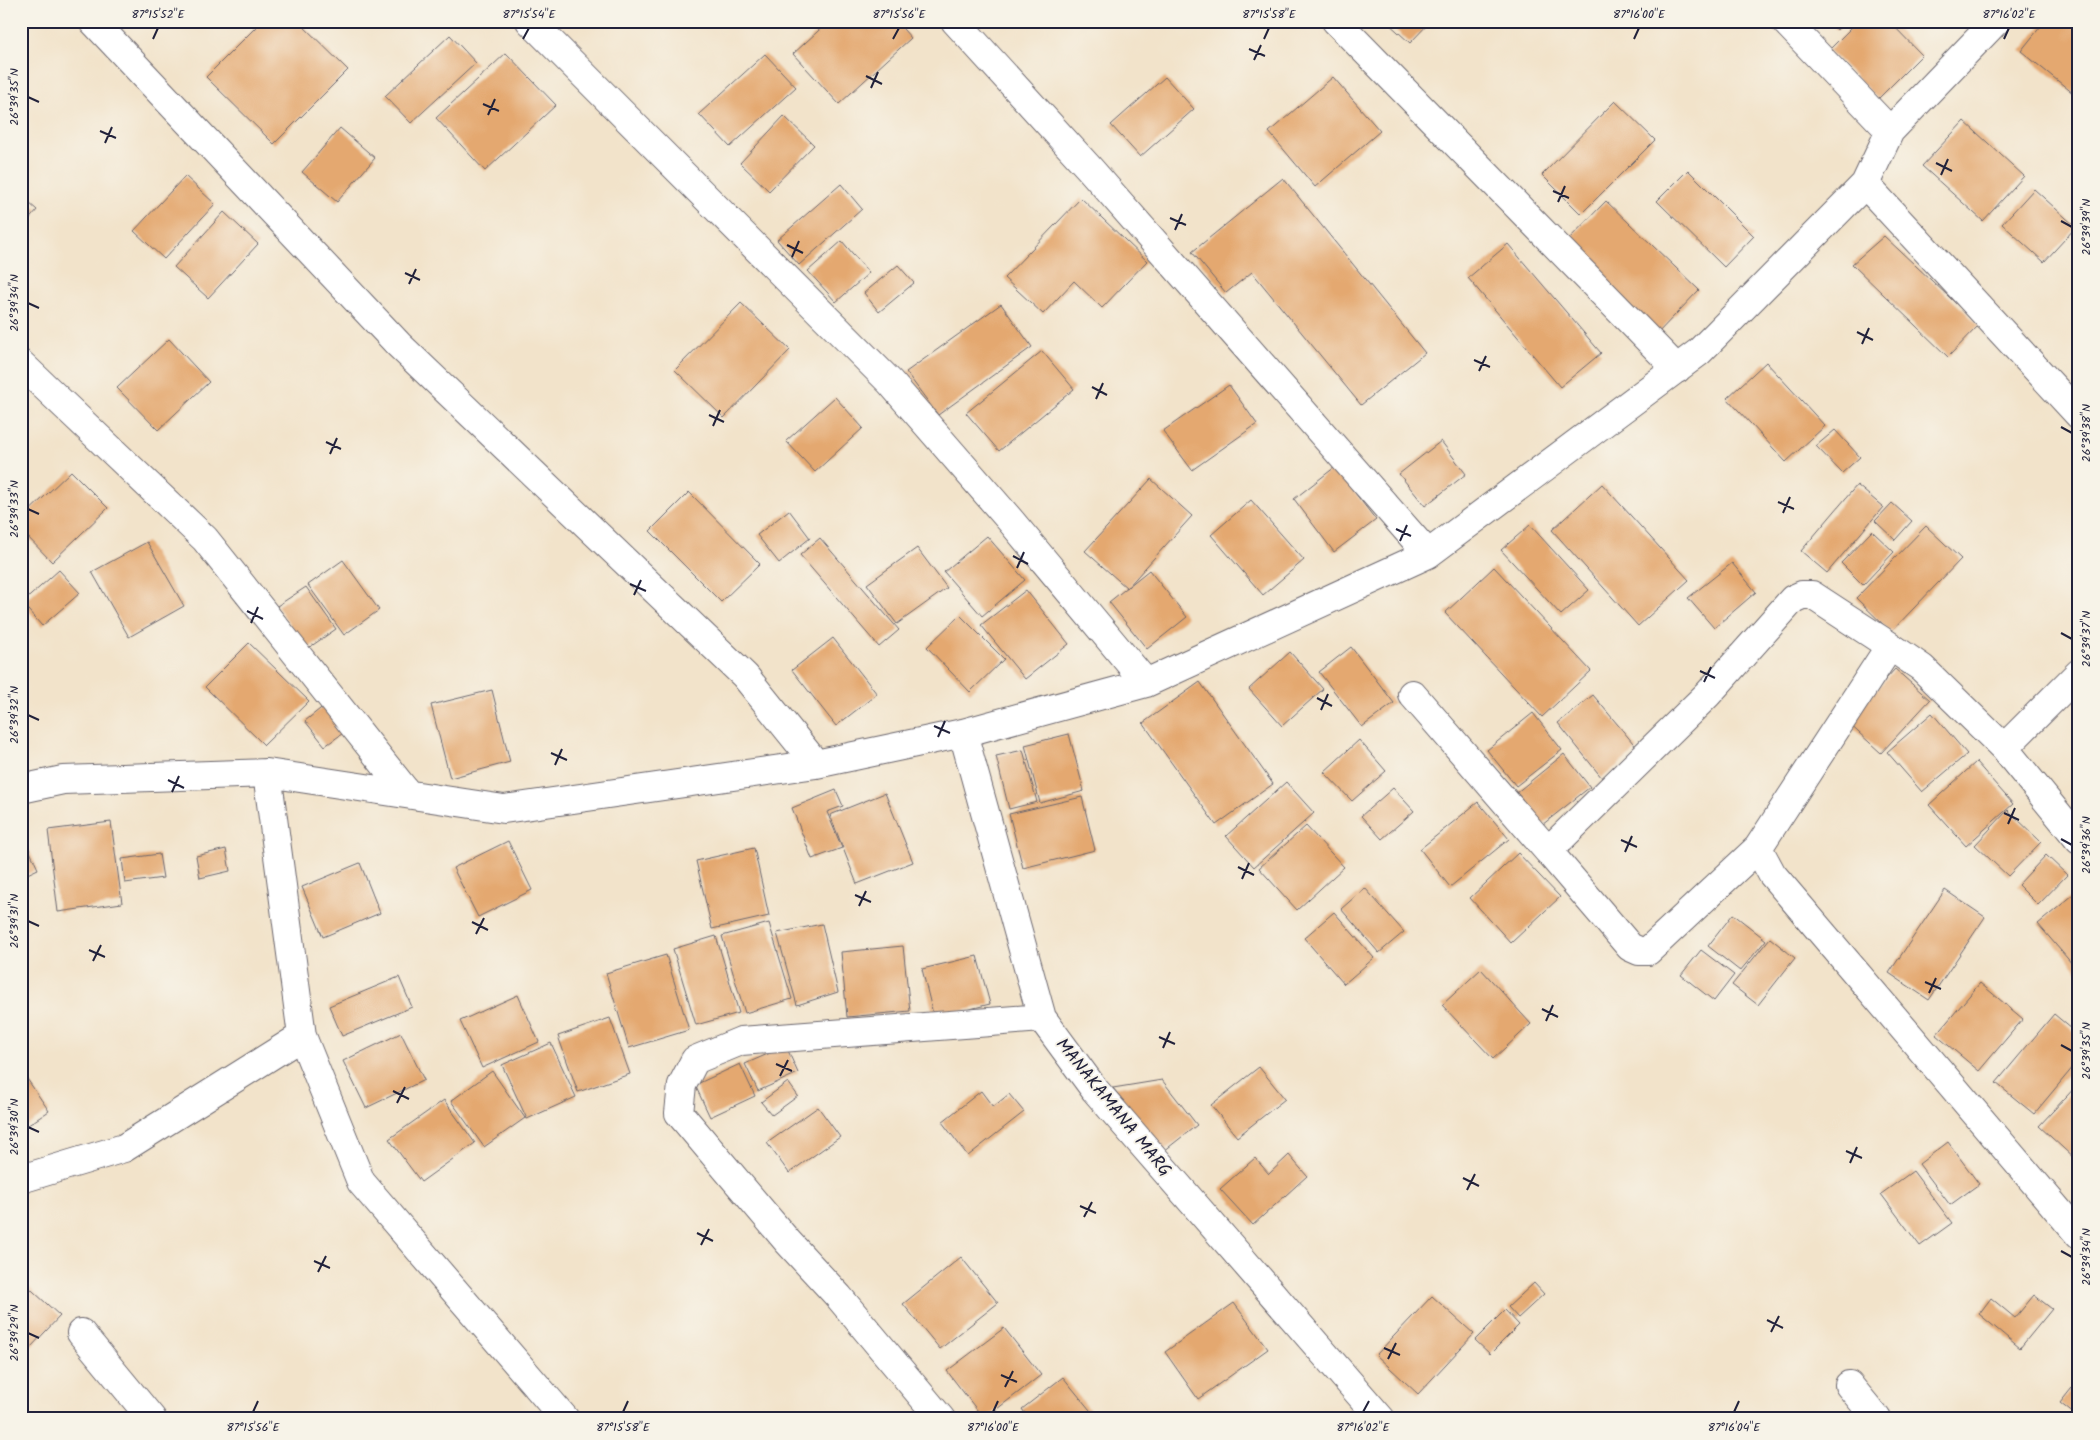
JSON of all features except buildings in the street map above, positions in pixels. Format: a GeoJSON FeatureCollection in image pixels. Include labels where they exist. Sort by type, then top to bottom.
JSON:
{"type":"FeatureCollection","features":[{"type":"Feature","properties":{"kind":"street"},"geometry":{"type":"LineString","coordinates":[[93,21],[399,345],[745,676],[816,764]]}},
{"type":"Feature","properties":{"kind":"street"},"geometry":{"type":"LineString","coordinates":[[530,21],[890,382],[1010,520],[1146,683]]}},
{"type":"Feature","properties":{"kind":"street"},"geometry":{"type":"LineString","coordinates":[[955,21],[1090,169],[1428,554]]}},
{"type":"Feature","properties":{"kind":"street"},"geometry":{"type":"LineString","coordinates":[[1336,21],[1677,369]]}},
{"type":"Feature","properties":{"kind":"street"},"geometry":{"type":"LineString","coordinates":[[1784,21],[1890,131]]}},
{"type":"Feature","properties":{"kind":"street"},"geometry":{"type":"LineString","coordinates":[[21,789],[63,780],[267,773],[504,810],[816,764],[963,733],[1146,683],[1428,554],[1699,352],[1865,184],[1890,131],[1996,21]]}},
{"type":"Feature","properties":{"kind":"street"},"geometry":{"type":"LineString","coordinates":[[1865,184],[2079,416]]}},
{"type":"Feature","properties":{"kind":"street"},"geometry":{"type":"LineString","coordinates":[[21,364],[205,539],[408,794]]}},
{"type":"Feature","properties":{"kind":"street"},"geometry":{"type":"LineString","coordinates":[[1548,851],[1708,694],[1793,599],[1802,595],[1812,595],[1922,668],[2004,748],[2079,840]]}},
{"type":"Feature","properties":{"kind":"street"},"geometry":{"type":"LineString","coordinates":[[1412,694],[1630,947],[1639,951],[1648,951],[1758,848],[1890,646]]}},
{"type":"Feature","properties":{"kind":"street"},"geometry":{"type":"LineString","coordinates":[[2004,748],[2079,673]]}},
{"type":"Feature","properties":{"kind":"street","name":"MANAKAMANA MARG"},"geometry":{"type":"LineString","coordinates":[[963,733],[1042,1018],[1095,1090],[1381,1419]]}},
{"type":"Feature","properties":{"kind":"street"},"geometry":{"type":"LineString","coordinates":[[267,773],[302,1036],[360,1182],[565,1419]]}},
{"type":"Feature","properties":{"kind":"street"},"geometry":{"type":"LineString","coordinates":[[1758,848],[1772,874],[2079,1236]]}},
{"type":"Feature","properties":{"kind":"street"},"geometry":{"type":"LineString","coordinates":[[940,1419],[839,1297],[788,1242],[679,1113],[682,1085],[695,1060],[742,1041],[1042,1018]]}},
{"type":"Feature","properties":{"kind":"street"},"geometry":{"type":"LineString","coordinates":[[21,1179],[124,1148],[302,1036]]}},
{"type":"Feature","properties":{"kind":"street"},"geometry":{"type":"LineString","coordinates":[[81,1333],[152,1419]]}},
{"type":"Feature","properties":{"kind":"street"},"geometry":{"type":"LineString","coordinates":[[1849,1385],[1877,1419]]}}]}
